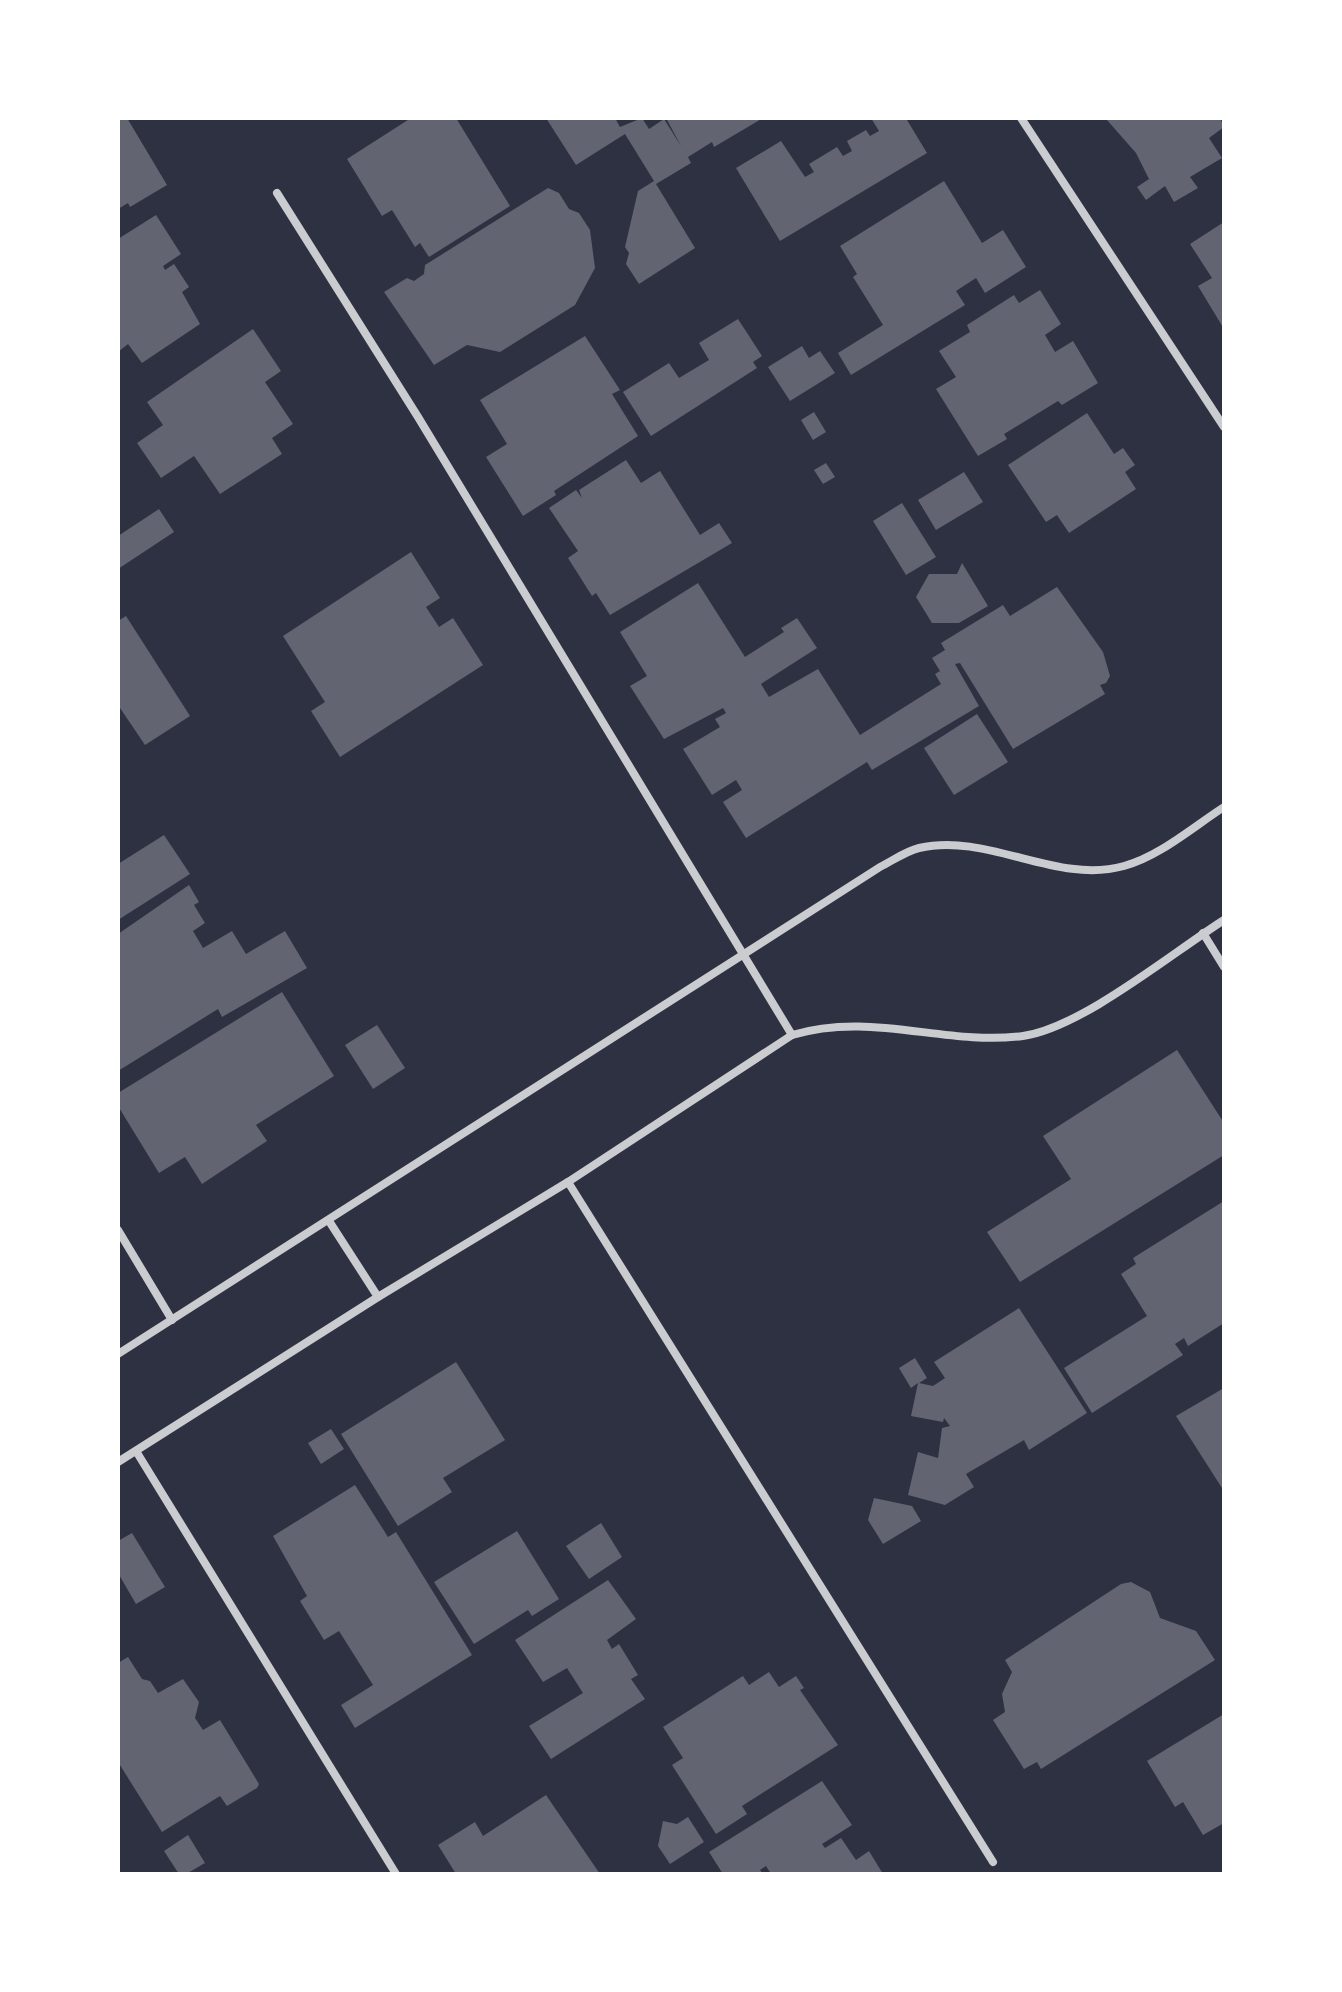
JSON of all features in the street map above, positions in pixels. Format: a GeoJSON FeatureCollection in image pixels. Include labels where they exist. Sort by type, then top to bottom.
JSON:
{"type":"FeatureCollection","features":[{"type":"Feature","properties":{"kind":"street"},"geometry":{"type":"LineString","coordinates":[[1021,118],[1224,427]]}},
{"type":"Feature","properties":{"kind":"street"},"geometry":{"type":"LineString","coordinates":[[277,193],[426,431],[742,958],[792,1035]]}},
{"type":"Feature","properties":{"kind":"street"},"geometry":{"type":"LineString","coordinates":[[118,1354],[880,867],[918,848],[957,845],[1088,870],[1123,866],[1152,854],[1224,807]]}},
{"type":"Feature","properties":{"kind":"street"},"geometry":{"type":"LineString","coordinates":[[118,1462],[378,1297],[568,1182],[792,1035],[818,1027],[854,1024],[983,1036],[1022,1036],[1059,1027],[1224,920]]}},
{"type":"Feature","properties":{"kind":"street"},"geometry":{"type":"LineString","coordinates":[[1203,933],[1224,967]]}},
{"type":"Feature","properties":{"kind":"street"},"geometry":{"type":"LineString","coordinates":[[568,1182],[993,1862]]}},
{"type":"Feature","properties":{"kind":"street"},"geometry":{"type":"LineString","coordinates":[[329,1221],[378,1297]]}},
{"type":"Feature","properties":{"kind":"street"},"geometry":{"type":"LineString","coordinates":[[118,1230],[172,1320]]}},
{"type":"Feature","properties":{"kind":"street"},"geometry":{"type":"LineString","coordinates":[[136,1451],[396,1874]]}},
{"type":"Feature","properties":{"kind":"building"},"geometry":{"type":"Polygon","coordinates":[[[118,118],[127,118],[167,185],[130,207],[128,203],[118,209],[118,118]]]}},
{"type":"Feature","properties":{"kind":"building"},"geometry":{"type":"Polygon","coordinates":[[[411,118],[456,118],[510,206],[429,257],[420,243],[415,247],[392,210],[382,216],[347,159],[411,118]]]}},
{"type":"Feature","properties":{"kind":"building"},"geometry":{"type":"Polygon","coordinates":[[[546,118],[615,118],[620,127],[642,118],[649,129],[664,119],[681,146],[666,118],[763,118],[714,147],[712,142],[688,157],[691,163],[656,184],[695,248],[639,284],[626,264],[629,253],[625,247],[638,191],[654,181],[625,134],[576,165],[546,118]]]}},
{"type":"Feature","properties":{"kind":"building"},"geometry":{"type":"Polygon","coordinates":[[[871,118],[911,118],[907,120],[927,153],[780,241],[736,168],[781,141],[805,177],[814,172],[809,164],[837,147],[843,156],[852,151],[847,141],[866,130],[870,136],[879,131],[871,118]]]}},
{"type":"Feature","properties":{"kind":"building"},"geometry":{"type":"Polygon","coordinates":[[[1220,118],[1224,127],[1209,138],[1222,158],[1190,177],[1198,188],[1174,202],[1165,186],[1146,200],[1137,187],[1149,179],[1136,153],[1107,120],[1220,118]]]}},
{"type":"Feature","properties":{"kind":"building"},"geometry":{"type":"Polygon","coordinates":[[[944,181],[982,243],[1003,230],[1026,267],[985,293],[976,278],[956,291],[965,305],[851,375],[838,353],[883,325],[853,277],[857,274],[840,246],[944,181]]]}},
{"type":"Feature","properties":{"kind":"building"},"geometry":{"type":"Polygon","coordinates":[[[548,188],[559,193],[569,209],[579,213],[590,230],[595,268],[575,305],[500,352],[467,345],[434,365],[384,292],[407,278],[414,281],[424,274],[425,265],[548,188]]]}},
{"type":"Feature","properties":{"kind":"building"},"geometry":{"type":"Polygon","coordinates":[[[156,215],[181,254],[163,266],[165,270],[174,264],[189,287],[182,292],[200,324],[142,363],[128,344],[118,352],[118,239],[156,215]]]}},
{"type":"Feature","properties":{"kind":"building"},"geometry":{"type":"Polygon","coordinates":[[[1224,222],[1224,329],[1198,286],[1212,278],[1190,244],[1224,222]]]}},
{"type":"Feature","properties":{"kind":"building"},"geometry":{"type":"Polygon","coordinates":[[[1040,290],[1061,324],[1045,335],[1055,352],[1073,341],[1098,383],[1062,405],[1058,401],[1004,434],[1007,439],[978,456],[936,389],[956,377],[939,351],[970,332],[967,325],[1014,295],[1019,303],[1040,290]]]}},
{"type":"Feature","properties":{"kind":"building"},"geometry":{"type":"Polygon","coordinates":[[[738,319],[762,356],[753,362],[757,368],[651,436],[623,392],[669,363],[679,378],[709,360],[699,343],[738,319]]]}},
{"type":"Feature","properties":{"kind":"building"},"geometry":{"type":"Polygon","coordinates":[[[253,329],[281,371],[265,382],[293,424],[272,438],[282,454],[220,494],[194,456],[161,478],[137,443],[163,425],[147,402],[253,329]]]}},
{"type":"Feature","properties":{"kind":"building"},"geometry":{"type":"Polygon","coordinates":[[[585,336],[620,390],[612,394],[638,436],[554,491],[556,495],[523,516],[486,457],[507,444],[480,400],[585,336]]]}},
{"type":"Feature","properties":{"kind":"building"},"geometry":{"type":"Polygon","coordinates":[[[802,346],[809,358],[820,351],[835,373],[790,401],[768,367],[802,346]]]}},
{"type":"Feature","properties":{"kind":"building"},"geometry":{"type":"Polygon","coordinates":[[[814,412],[826,432],[813,440],[801,420],[814,412]]]}},
{"type":"Feature","properties":{"kind":"building"},"geometry":{"type":"Polygon","coordinates":[[[1087,413],[1114,454],[1123,448],[1135,465],[1125,472],[1136,489],[1069,533],[1057,515],[1046,522],[1008,465],[1087,413]]]}},
{"type":"Feature","properties":{"kind":"building"},"geometry":{"type":"Polygon","coordinates":[[[626,460],[641,483],[660,471],[700,535],[719,523],[732,543],[610,615],[596,593],[592,596],[568,558],[578,551],[549,508],[576,490],[582,498],[579,490],[626,460]]]}},
{"type":"Feature","properties":{"kind":"building"},"geometry":{"type":"Polygon","coordinates":[[[826,463],[835,477],[823,484],[814,470],[826,463]]]}},
{"type":"Feature","properties":{"kind":"building"},"geometry":{"type":"Polygon","coordinates":[[[964,472],[983,502],[936,530],[918,500],[964,472]]]}},
{"type":"Feature","properties":{"kind":"building"},"geometry":{"type":"Polygon","coordinates":[[[902,503],[936,557],[906,575],[873,521],[902,503]]]}},
{"type":"Feature","properties":{"kind":"building"},"geometry":{"type":"Polygon","coordinates":[[[159,509],[174,532],[118,569],[118,536],[159,509]]]}},
{"type":"Feature","properties":{"kind":"building"},"geometry":{"type":"Polygon","coordinates":[[[411,552],[440,598],[426,607],[439,627],[453,618],[483,665],[340,757],[311,711],[325,702],[283,636],[411,552]]]}},
{"type":"Feature","properties":{"kind":"building"},"geometry":{"type":"Polygon","coordinates":[[[962,563],[988,606],[959,623],[932,623],[916,597],[929,574],[957,574],[962,563]]]}},
{"type":"Feature","properties":{"kind":"building"},"geometry":{"type":"Polygon","coordinates":[[[698,583],[745,657],[784,632],[781,628],[797,618],[817,648],[761,684],[769,697],[818,669],[860,735],[941,684],[935,674],[940,671],[932,658],[945,650],[941,643],[1003,605],[1010,616],[1057,587],[1103,652],[1110,676],[1106,683],[1100,685],[1105,694],[1013,749],[960,663],[955,664],[979,706],[872,770],[867,762],[746,838],[723,802],[742,790],[736,780],[712,795],[683,749],[720,727],[715,719],[726,713],[723,708],[664,739],[630,686],[647,676],[620,632],[698,583]]]}},
{"type":"Feature","properties":{"kind":"building"},"geometry":{"type":"Polygon","coordinates":[[[126,616],[190,716],[145,745],[118,705],[118,621],[126,616]]]}},
{"type":"Feature","properties":{"kind":"building"},"geometry":{"type":"Polygon","coordinates":[[[977,714],[1008,762],[954,795],[924,748],[977,714]]]}},
{"type":"Feature","properties":{"kind":"building"},"geometry":{"type":"Polygon","coordinates":[[[164,835],[190,874],[118,920],[118,864],[164,835]]]}},
{"type":"Feature","properties":{"kind":"building"},"geometry":{"type":"Polygon","coordinates":[[[189,885],[199,902],[194,905],[205,923],[193,931],[203,948],[232,931],[246,954],[285,931],[307,968],[222,1017],[218,1009],[118,1071],[118,934],[189,885]]]}},
{"type":"Feature","properties":{"kind":"building"},"geometry":{"type":"Polygon","coordinates":[[[282,992],[334,1076],[256,1125],[267,1141],[202,1184],[185,1157],[159,1173],[118,1106],[118,1093],[282,992]]]}},
{"type":"Feature","properties":{"kind":"building"},"geometry":{"type":"Polygon","coordinates":[[[377,1025],[405,1068],[373,1089],[345,1045],[377,1025]]]}},
{"type":"Feature","properties":{"kind":"building"},"geometry":{"type":"Polygon","coordinates":[[[1177,1050],[1224,1123],[1224,1155],[1020,1282],[987,1232],[1071,1179],[1043,1136],[1177,1050]]]}},
{"type":"Feature","properties":{"kind":"building"},"geometry":{"type":"Polygon","coordinates":[[[1224,1201],[1224,1323],[1188,1346],[1184,1338],[1175,1344],[1183,1355],[1092,1413],[1064,1368],[1147,1316],[1121,1274],[1136,1264],[1133,1258],[1224,1201]]]}},
{"type":"Feature","properties":{"kind":"building"},"geometry":{"type":"Polygon","coordinates":[[[1019,1308],[1087,1413],[1029,1450],[1024,1440],[966,1474],[974,1487],[945,1505],[908,1495],[918,1452],[938,1458],[942,1428],[950,1426],[944,1418],[943,1422],[911,1416],[918,1383],[911,1388],[899,1368],[915,1358],[927,1378],[919,1383],[933,1386],[945,1378],[934,1362],[1019,1308]]]}},
{"type":"Feature","properties":{"kind":"building"},"geometry":{"type":"Polygon","coordinates":[[[456,1362],[505,1440],[443,1478],[452,1492],[398,1526],[341,1434],[456,1362]]]}},
{"type":"Feature","properties":{"kind":"building"},"geometry":{"type":"Polygon","coordinates":[[[1224,1388],[1224,1487],[1222,1488],[1176,1416],[1224,1388]]]}},
{"type":"Feature","properties":{"kind":"building"},"geometry":{"type":"Polygon","coordinates":[[[331,1429],[344,1449],[321,1464],[308,1443],[331,1429]]]}},
{"type":"Feature","properties":{"kind":"building"},"geometry":{"type":"Polygon","coordinates":[[[355,1485],[388,1537],[396,1532],[472,1655],[355,1728],[341,1705],[373,1685],[339,1631],[324,1640],[300,1601],[307,1596],[273,1536],[355,1485]]]}},
{"type":"Feature","properties":{"kind":"building"},"geometry":{"type":"Polygon","coordinates":[[[874,1498],[912,1506],[921,1521],[883,1544],[868,1520],[874,1498]]]}},
{"type":"Feature","properties":{"kind":"building"},"geometry":{"type":"Polygon","coordinates":[[[601,1523],[622,1557],[589,1579],[566,1546],[601,1523]]]}},
{"type":"Feature","properties":{"kind":"building"},"geometry":{"type":"Polygon","coordinates":[[[517,1531],[559,1599],[532,1616],[528,1610],[474,1644],[434,1582],[517,1531]]]}},
{"type":"Feature","properties":{"kind":"building"},"geometry":{"type":"Polygon","coordinates":[[[132,1533],[165,1587],[136,1604],[118,1573],[118,1541],[132,1533]]]}},
{"type":"Feature","properties":{"kind":"building"},"geometry":{"type":"Polygon","coordinates":[[[608,1580],[636,1619],[607,1640],[612,1649],[619,1644],[638,1675],[631,1679],[645,1699],[551,1759],[529,1726],[583,1693],[567,1668],[543,1682],[515,1640],[608,1580]]]}},
{"type":"Feature","properties":{"kind":"building"},"geometry":{"type":"Polygon","coordinates":[[[1131,1582],[1150,1592],[1160,1618],[1196,1631],[1215,1660],[1041,1769],[1037,1762],[1024,1769],[993,1720],[1005,1712],[1002,1694],[1012,1672],[1005,1660],[1121,1584],[1131,1582]]]}},
{"type":"Feature","properties":{"kind":"building"},"geometry":{"type":"Polygon","coordinates":[[[128,1657],[142,1679],[150,1681],[158,1693],[183,1679],[199,1702],[195,1718],[203,1730],[220,1720],[259,1784],[257,1788],[227,1806],[220,1796],[162,1832],[118,1762],[118,1663],[128,1657]]]}},
{"type":"Feature","properties":{"kind":"building"},"geometry":{"type":"Polygon","coordinates":[[[769,1672],[779,1687],[796,1676],[804,1688],[800,1690],[838,1745],[742,1806],[747,1814],[716,1834],[672,1765],[683,1758],[663,1727],[743,1676],[749,1685],[769,1672]]]}},
{"type":"Feature","properties":{"kind":"building"},"geometry":{"type":"Polygon","coordinates":[[[1224,1714],[1224,1823],[1203,1835],[1183,1802],[1175,1807],[1147,1761],[1224,1714]]]}},
{"type":"Feature","properties":{"kind":"building"},"geometry":{"type":"Polygon","coordinates":[[[822,1781],[852,1825],[822,1844],[825,1848],[841,1838],[856,1860],[869,1851],[883,1874],[771,1874],[766,1866],[760,1870],[763,1874],[723,1874],[709,1852],[822,1781]]]}},
{"type":"Feature","properties":{"kind":"building"},"geometry":{"type":"Polygon","coordinates":[[[546,1795],[600,1874],[456,1874],[438,1845],[475,1822],[483,1836],[546,1795]]]}},
{"type":"Feature","properties":{"kind":"building"},"geometry":{"type":"Polygon","coordinates":[[[688,1817],[704,1842],[670,1864],[658,1846],[663,1821],[677,1824],[688,1817]]]}},
{"type":"Feature","properties":{"kind":"building"},"geometry":{"type":"Polygon","coordinates":[[[188,1835],[205,1863],[186,1874],[179,1874],[164,1851],[188,1835]]]}}]}
